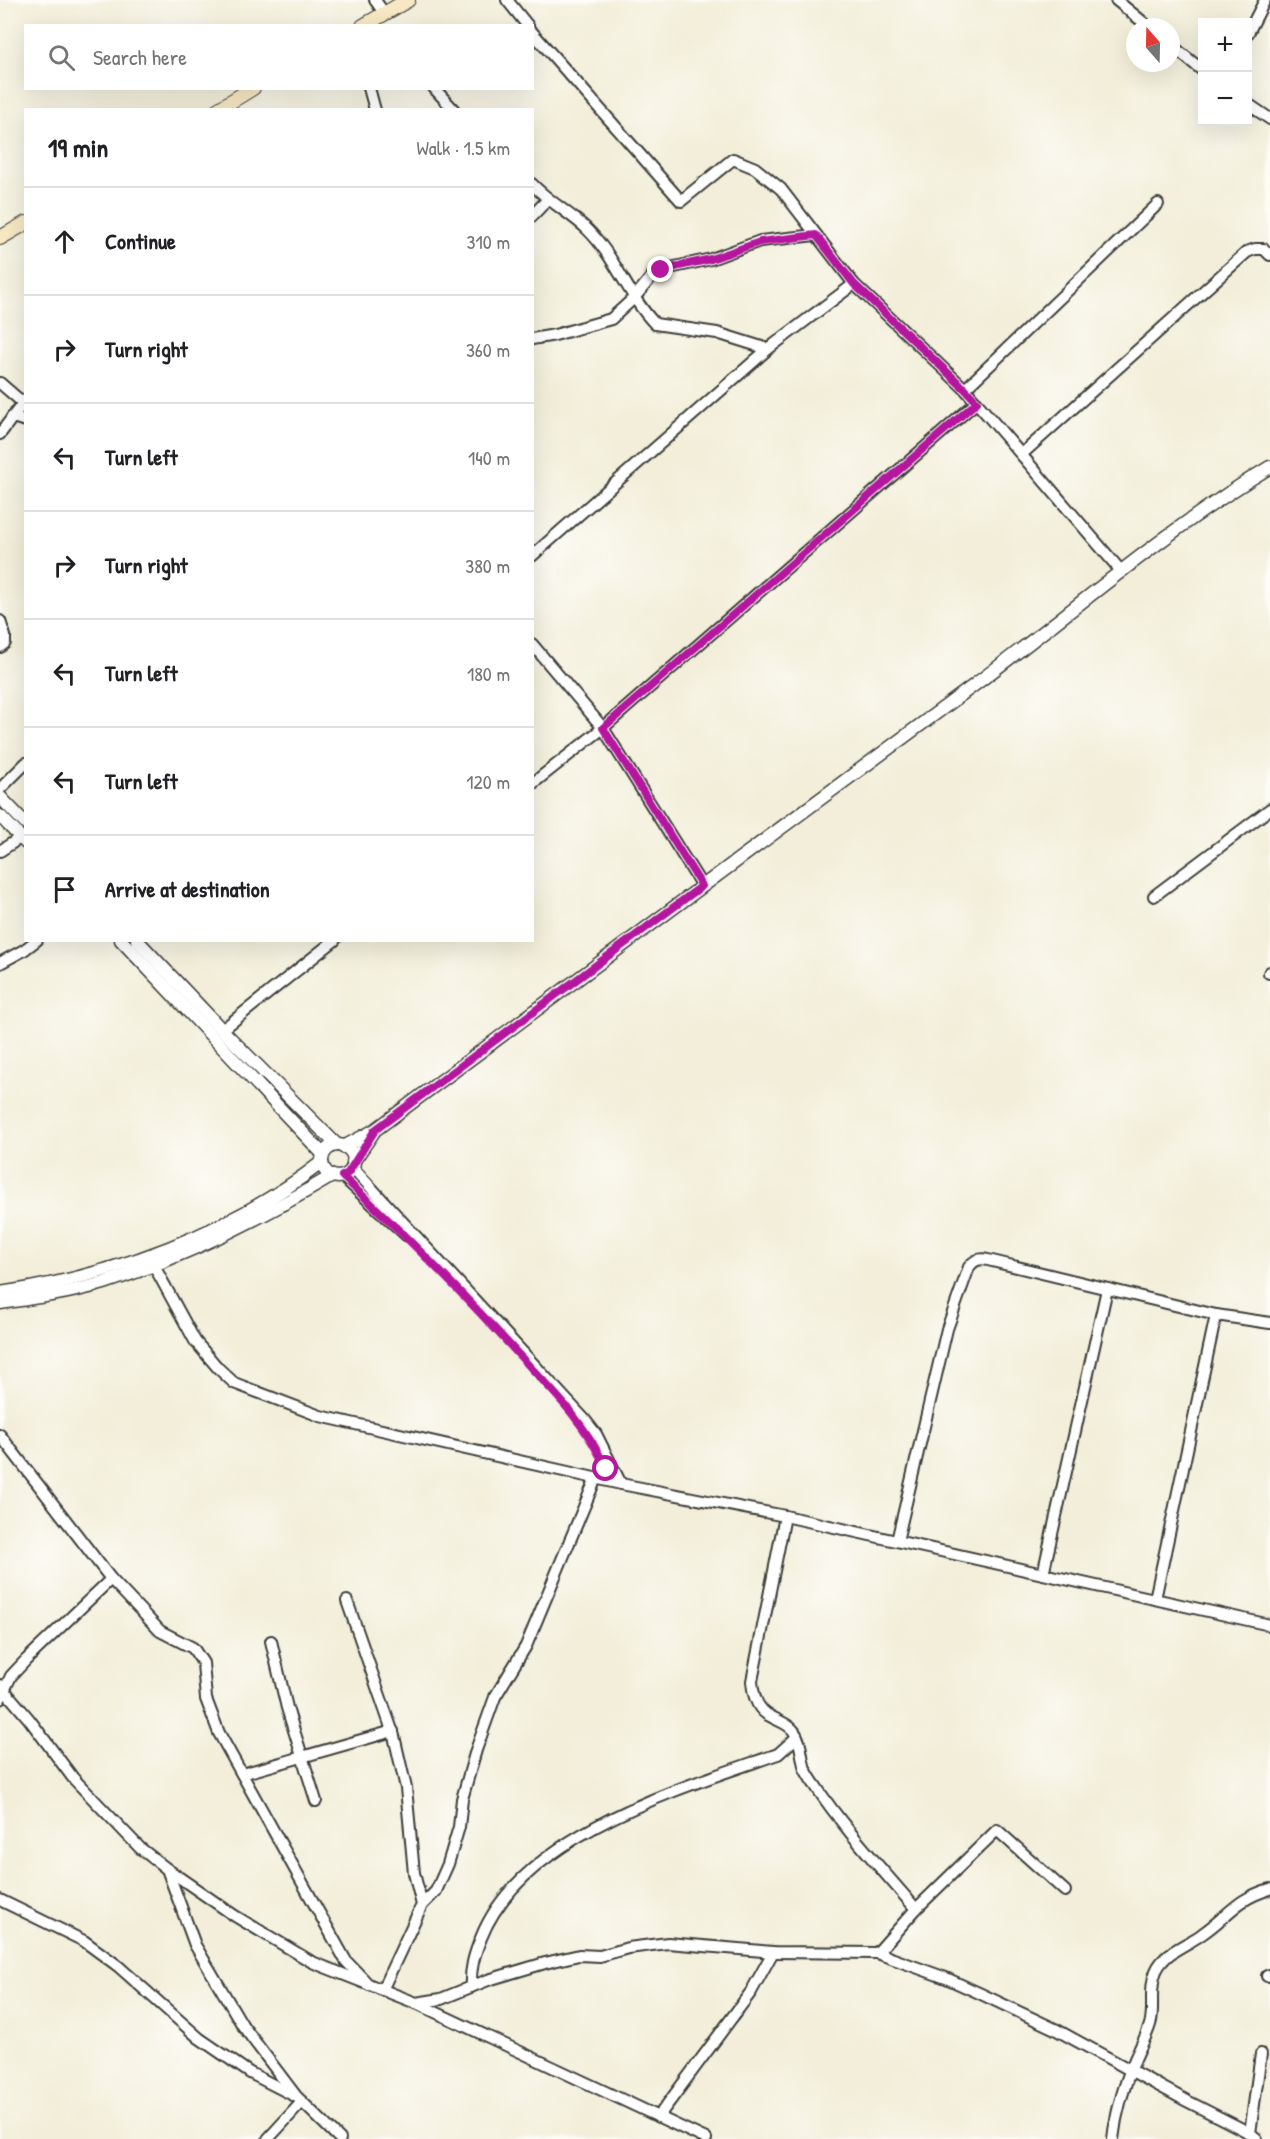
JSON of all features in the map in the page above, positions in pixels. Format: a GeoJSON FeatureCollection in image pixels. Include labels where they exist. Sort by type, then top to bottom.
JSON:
{"type":"FeatureCollection","features":[{"type":"Feature","properties":{"kind":"main road"},"geometry":{"type":"LineString","coordinates":[[368,24],[408,0]]}},
{"type":"Feature","properties":{"kind":"main road"},"geometry":{"type":"LineString","coordinates":[[220,108],[250,90]]}},
{"type":"Feature","properties":{"kind":"main road"},"geometry":{"type":"LineString","coordinates":[[0,238],[24,224]]}},
{"type":"Feature","properties":{"kind":"street"},"geometry":{"type":"LineString","coordinates":[[375,0],[384,13]]}},
{"type":"Feature","properties":{"kind":"street"},"geometry":{"type":"LineString","coordinates":[[507,0],[526,24]]}},
{"type":"Feature","properties":{"kind":"street"},"geometry":{"type":"LineString","coordinates":[[1116,0],[1138,18]]}},
{"type":"Feature","properties":{"kind":"street"},"geometry":{"type":"LineString","coordinates":[[1252,25],[1264,0]]}},
{"type":"Feature","properties":{"kind":"street"},"geometry":{"type":"LineString","coordinates":[[534,34],[681,201],[733,159],[755,168],[781,189],[854,284],[965,389],[1121,571]]}},
{"type":"Feature","properties":{"kind":"street"},"geometry":{"type":"LineString","coordinates":[[1180,52],[1198,66]]}},
{"type":"Feature","properties":{"kind":"street"},"geometry":{"type":"LineString","coordinates":[[370,90],[374,108]]}},
{"type":"Feature","properties":{"kind":"street"},"geometry":{"type":"LineString","coordinates":[[436,90],[452,108]]}},
{"type":"Feature","properties":{"kind":"street"},"geometry":{"type":"LineString","coordinates":[[1252,107],[1270,119]]}},
{"type":"Feature","properties":{"kind":"street"},"geometry":{"type":"LineString","coordinates":[[534,186],[587,229],[605,251],[634,298],[655,324],[717,333],[768,349]]}},
{"type":"Feature","properties":{"kind":"street"},"geometry":{"type":"LineString","coordinates":[[534,214],[548,199]]}},
{"type":"Feature","properties":{"kind":"street"},"geometry":{"type":"LineString","coordinates":[[965,389],[1158,204]]}},
{"type":"Feature","properties":{"kind":"street"},"geometry":{"type":"LineString","coordinates":[[534,339],[612,319],[634,298],[654,273],[661,270],[711,259],[760,242],[816,235]]}},
{"type":"Feature","properties":{"kind":"street"},"geometry":{"type":"LineString","coordinates":[[1022,454],[1247,252],[1264,249],[1270,255]]}},
{"type":"Feature","properties":{"kind":"street"},"geometry":{"type":"LineString","coordinates":[[534,554],[768,349],[854,284]]}},
{"type":"Feature","properties":{"kind":"street"},"geometry":{"type":"LineString","coordinates":[[0,383],[24,401],[0,434]]}},
{"type":"Feature","properties":{"kind":"street"},"geometry":{"type":"LineString","coordinates":[[534,782],[603,728],[977,402]]}},
{"type":"Feature","properties":{"kind":"street"},"geometry":{"type":"LineString","coordinates":[[12,417],[24,420]]}},
{"type":"Feature","properties":{"kind":"street"},"geometry":{"type":"LineString","coordinates":[[0,1293],[78,1278],[134,1260],[200,1234],[274,1197],[323,1158],[327,1150],[375,1130],[990,673],[1121,571],[1231,492],[1270,468]]}},
{"type":"Feature","properties":{"kind":"street"},"geometry":{"type":"LineString","coordinates":[[0,621],[5,643],[0,647]]}},
{"type":"Feature","properties":{"kind":"street"},"geometry":{"type":"LineString","coordinates":[[534,646],[603,728],[702,886]]}},
{"type":"Feature","properties":{"kind":"street"},"geometry":{"type":"LineString","coordinates":[[0,789],[24,765]]}},
{"type":"Feature","properties":{"kind":"street"},"geometry":{"type":"LineString","coordinates":[[0,797],[24,822]]}},
{"type":"Feature","properties":{"kind":"street"},"geometry":{"type":"LineString","coordinates":[[1154,896],[1270,809]]}},
{"type":"Feature","properties":{"kind":"street"},"geometry":{"type":"LineString","coordinates":[[0,816],[23,840],[0,851]]}},
{"type":"Feature","properties":{"kind":"street"},"geometry":{"type":"LineString","coordinates":[[0,963],[34,942]]}},
{"type":"Feature","properties":{"kind":"street"},"geometry":{"type":"LineString","coordinates":[[123,942],[323,1158],[327,1173],[337,1176],[416,1246],[561,1400],[591,1437],[604,1463],[609,1481]]}},
{"type":"Feature","properties":{"kind":"street"},"geometry":{"type":"LineString","coordinates":[[139,942],[222,1030],[340,1146],[351,1153],[353,1164],[585,1420],[596,1434],[621,1484]]}},
{"type":"Feature","properties":{"kind":"street"},"geometry":{"type":"LineString","coordinates":[[222,1030],[332,942]]}},
{"type":"Feature","properties":{"kind":"street"},"geometry":{"type":"LineString","coordinates":[[0,1303],[72,1291],[103,1283],[247,1224],[337,1176],[353,1164],[375,1130]]}},
{"type":"Feature","properties":{"kind":"street"},"geometry":{"type":"LineString","coordinates":[[897,1541],[947,1329],[972,1262],[980,1258],[1216,1315],[1270,1323]]}},
{"type":"Feature","properties":{"kind":"street"},"geometry":{"type":"LineString","coordinates":[[153,1264],[195,1341],[234,1383],[320,1416],[621,1484],[785,1516],[1270,1625]]}},
{"type":"Feature","properties":{"kind":"street"},"geometry":{"type":"LineString","coordinates":[[1043,1574],[1107,1289]]}},
{"type":"Feature","properties":{"kind":"street"},"geometry":{"type":"LineString","coordinates":[[1155,1599],[1216,1315]]}},
{"type":"Feature","properties":{"kind":"street"},"geometry":{"type":"LineString","coordinates":[[0,1435],[111,1579],[160,1631],[193,1648],[203,1664],[206,1699],[219,1733],[346,1961],[369,1985]]}},
{"type":"Feature","properties":{"kind":"street"},"geometry":{"type":"LineString","coordinates":[[382,1990],[422,1905],[436,1891],[448,1864],[459,1827],[462,1799],[495,1697],[526,1646],[596,1478]]}},
{"type":"Feature","properties":{"kind":"street"},"geometry":{"type":"LineString","coordinates":[[785,1516],[752,1681],[753,1694],[767,1715],[786,1724],[797,1737],[805,1769],[814,1784],[840,1820],[916,1909]]}},
{"type":"Feature","properties":{"kind":"street"},"geometry":{"type":"LineString","coordinates":[[111,1579],[26,1660],[11,1676],[2,1692],[29,1719],[73,1778],[140,1848],[235,1916],[312,1962],[416,2004],[706,2139]]}},
{"type":"Feature","properties":{"kind":"street"},"geometry":{"type":"LineString","coordinates":[[347,1601],[393,1731],[406,1788],[414,1873],[422,1905]]}},
{"type":"Feature","properties":{"kind":"street"},"geometry":{"type":"LineString","coordinates":[[271,1641],[287,1708],[316,1801]]}},
{"type":"Feature","properties":{"kind":"street"},"geometry":{"type":"LineString","coordinates":[[242,1774],[393,1731]]}},
{"type":"Feature","properties":{"kind":"street"},"geometry":{"type":"LineString","coordinates":[[471,1987],[470,1972],[486,1924],[500,1902],[531,1869],[575,1838],[610,1818],[778,1754],[797,1737]]}},
{"type":"Feature","properties":{"kind":"street"},"geometry":{"type":"LineString","coordinates":[[877,1953],[916,1909],[997,1830],[1065,1891]]}},
{"type":"Feature","properties":{"kind":"street"},"geometry":{"type":"LineString","coordinates":[[167,1869],[195,1945],[243,2026],[299,2099],[340,2139]]}},
{"type":"Feature","properties":{"kind":"street"},"geometry":{"type":"LineString","coordinates":[[1113,2139],[1115,2121],[1130,2070],[1151,2022],[1152,1985],[1156,1970],[1176,1948],[1202,1934],[1233,1906],[1248,1896],[1265,1890],[1270,1900]]}},
{"type":"Feature","properties":{"kind":"street"},"geometry":{"type":"LineString","coordinates":[[0,1900],[84,1941],[118,1966],[199,2038],[250,2073],[299,2099]]}},
{"type":"Feature","properties":{"kind":"street"},"geometry":{"type":"LineString","coordinates":[[416,2004],[441,1999],[545,1963],[579,1955],[600,1956],[628,1948],[668,1942],[773,1952],[877,1953],[946,1978],[979,1993],[1055,2030],[1253,2136],[1261,2054]]}},
{"type":"Feature","properties":{"kind":"street"},"geometry":{"type":"LineString","coordinates":[[658,2117],[751,1992],[773,1952]]}},
{"type":"Feature","properties":{"kind":"street"},"geometry":{"type":"LineString","coordinates":[[268,2139],[299,2099]]}},
{"type":"Feature","properties":{"kind":"route"},"geometry":{"type":"LineString","coordinates":[[606,1469],[591,1437],[561,1400],[409,1238],[342,1176],[348,1173],[375,1130],[702,886],[603,728],[977,402],[854,284],[816,235],[760,242],[711,259],[661,270]]}}]}
